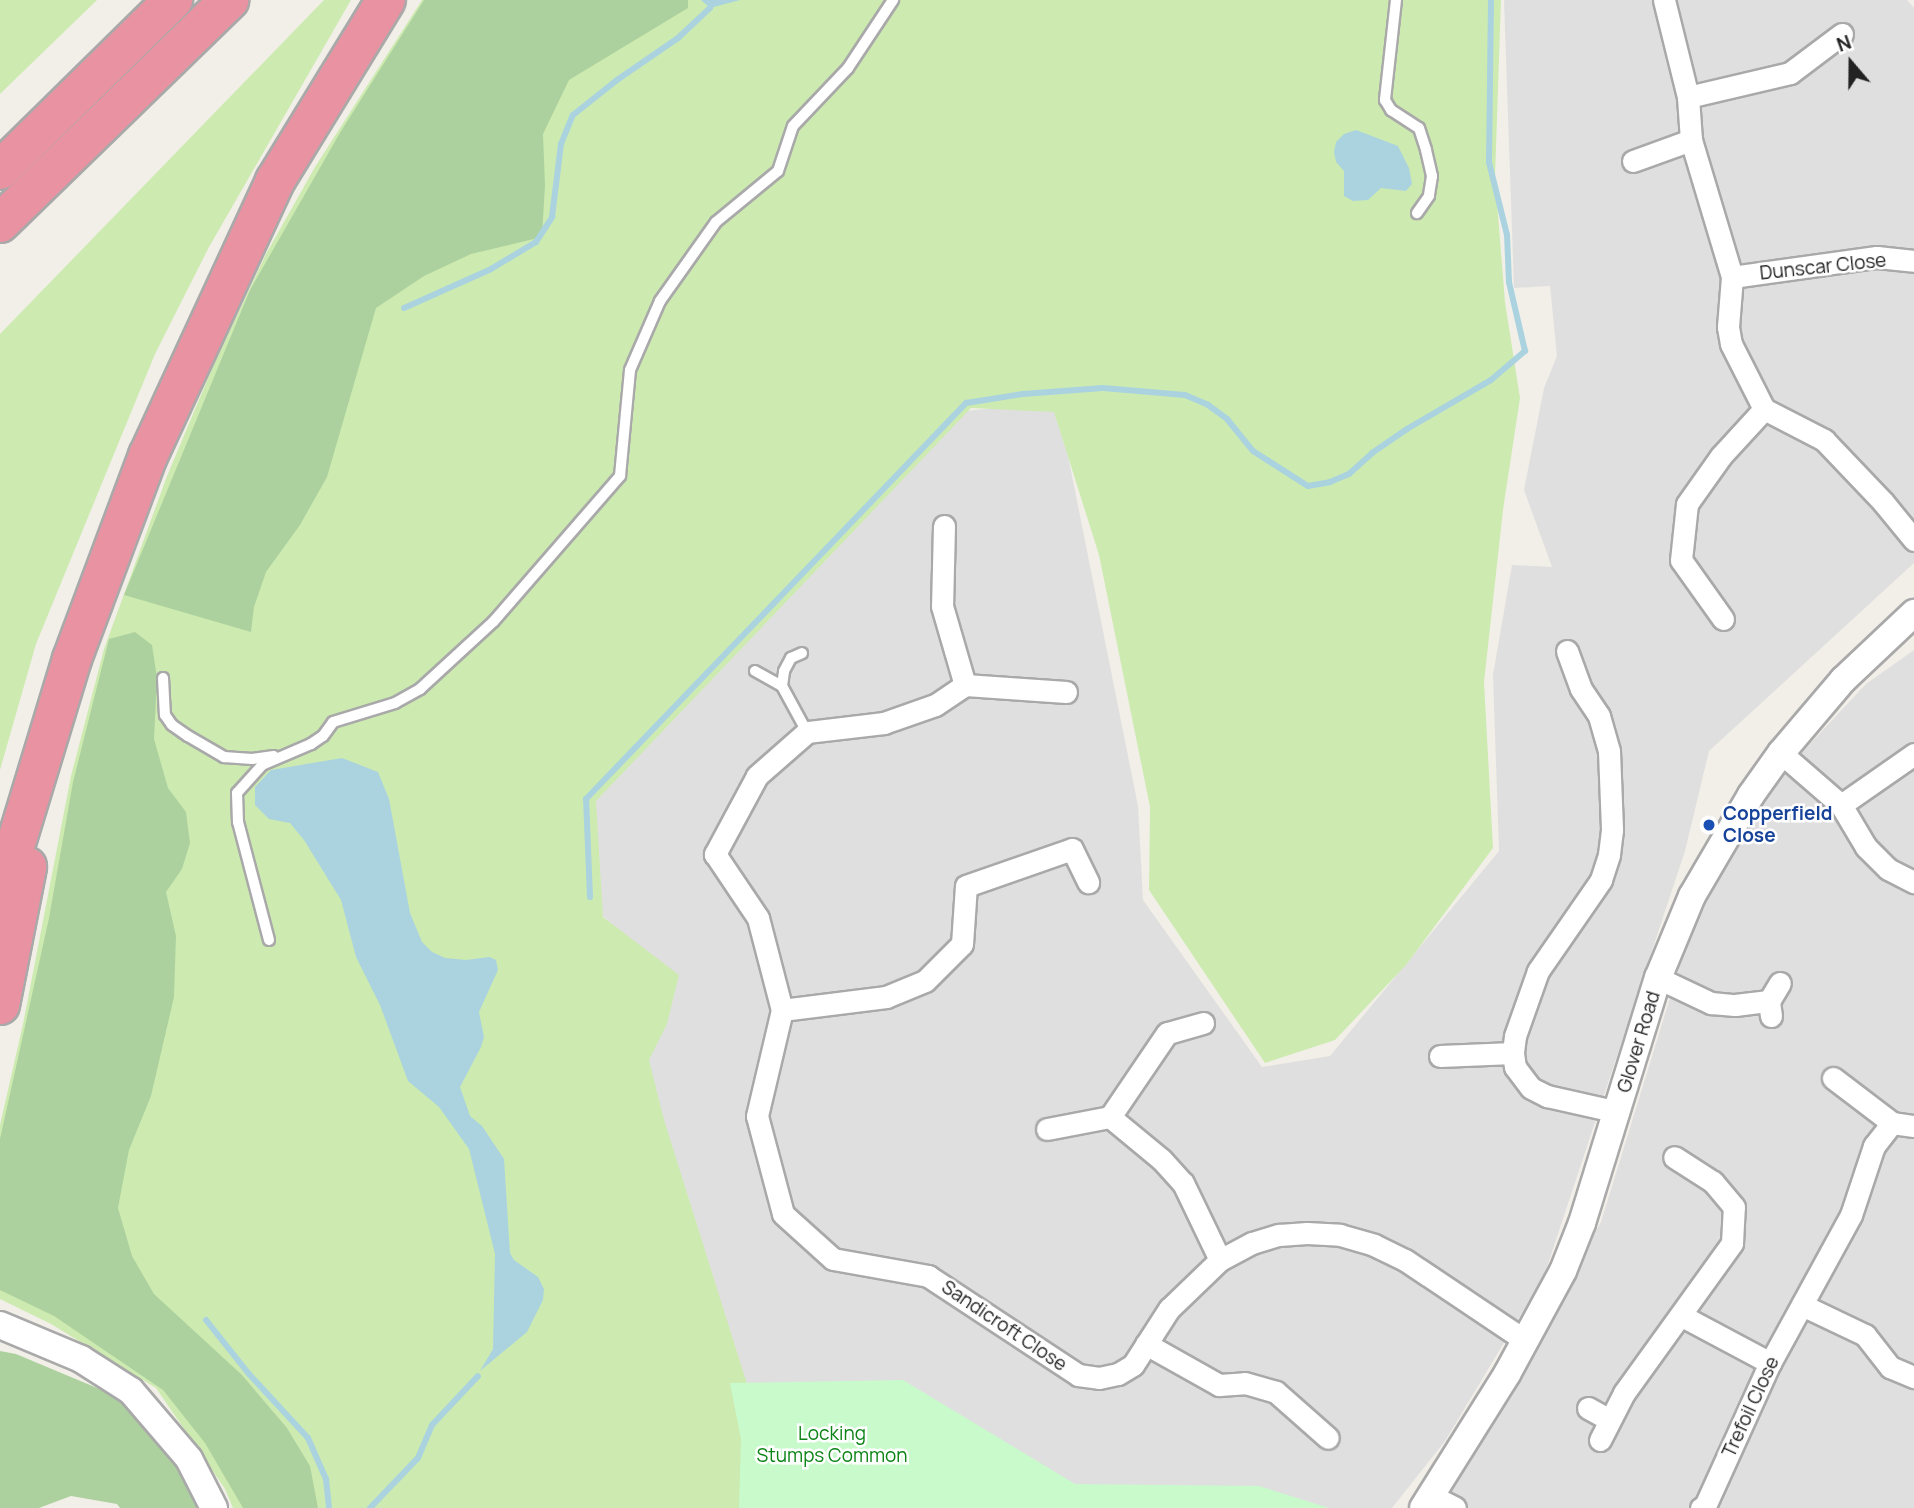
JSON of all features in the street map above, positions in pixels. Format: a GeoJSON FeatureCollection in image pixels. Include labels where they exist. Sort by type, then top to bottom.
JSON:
{"type":"FeatureCollection","features":[{"type":"Feature","properties":{"kind":"highway"},"geometry":{"type":"LineString","coordinates":[[0,170],[173,0]]}},
{"type":"Feature","properties":{"kind":"highway"},"geometry":{"type":"LineString","coordinates":[[0,223],[229,0]]}},
{"type":"Feature","properties":{"kind":"highway"},"geometry":{"type":"LineString","coordinates":[[0,896],[51,722],[148,456],[275,181],[386,0]]}},
{"type":"Feature","properties":{"kind":"highway"},"geometry":{"type":"LineString","coordinates":[[0,1005],[27,867],[95,600]]}},
{"type":"Feature","properties":{"kind":"street"},"geometry":{"type":"LineString","coordinates":[[1664,0],[1688,97],[1691,140],[1732,277],[1728,327],[1731,344],[1764,409],[1824,440],[1883,502],[1914,540]]}},
{"type":"Feature","properties":{"kind":"street"},"geometry":{"type":"LineString","coordinates":[[1688,97],[1790,73],[1842,34]]}},
{"type":"Feature","properties":{"kind":"street"},"geometry":{"type":"LineString","coordinates":[[1633,161],[1691,140]]}},
{"type":"Feature","properties":{"kind":"street","name":"Dunscar Close"},"geometry":{"type":"LineString","coordinates":[[1732,277],[1877,257],[1914,261]]}},
{"type":"Feature","properties":{"kind":"street"},"geometry":{"type":"LineString","coordinates":[[1723,620],[1681,559],[1687,504],[1721,456],[1764,409]]}},
{"type":"Feature","properties":{"kind":"street"},"geometry":{"type":"LineString","coordinates":[[944,526],[942,606],[965,685]]}},
{"type":"Feature","properties":{"kind":"street","name":"Glover Road"},"geometry":{"type":"LineString","coordinates":[[1427,1502],[1526,1341],[1563,1271],[1583,1223],[1658,978],[1692,896],[1751,795],[1781,753],[1843,680],[1914,613]]}},
{"type":"Feature","properties":{"kind":"street"},"geometry":{"type":"LineString","coordinates":[[1567,651],[1581,689],[1598,716],[1609,751],[1612,830],[1609,855],[1601,880],[1538,971],[1515,1036],[1513,1053],[1516,1067],[1531,1088],[1546,1096],[1618,1112]]}},
{"type":"Feature","properties":{"kind":"street"},"geometry":{"type":"LineString","coordinates":[[807,732],[884,723],[935,705],[965,685],[1066,692]]}},
{"type":"Feature","properties":{"kind":"street","name":"Sandicroft Close"},"geometry":{"type":"LineString","coordinates":[[807,732],[757,776],[715,854],[758,918],[782,1010],[757,1116],[783,1214],[833,1259],[928,1276],[1078,1375],[1099,1378],[1118,1374],[1133,1365],[1169,1309],[1220,1260],[1252,1243],[1279,1235],[1340,1235],[1374,1245],[1405,1261],[1526,1341]]}},
{"type":"Feature","properties":{"kind":"street"},"geometry":{"type":"LineString","coordinates":[[1781,753],[1842,805],[1866,847],[1888,869],[1914,881]]}},
{"type":"Feature","properties":{"kind":"street"},"geometry":{"type":"LineString","coordinates":[[1842,805],[1914,754]]}},
{"type":"Feature","properties":{"kind":"street"},"geometry":{"type":"LineString","coordinates":[[782,1010],[886,997],[925,981],[961,944],[967,886],[1072,849],[1088,882]]}},
{"type":"Feature","properties":{"kind":"street"},"geometry":{"type":"LineString","coordinates":[[1658,978],[1711,1003],[1735,1005],[1774,1000]]}},
{"type":"Feature","properties":{"kind":"street"},"geometry":{"type":"LineString","coordinates":[[1047,1129],[1110,1117],[1167,1033],[1203,1023]]}},
{"type":"Feature","properties":{"kind":"street"},"geometry":{"type":"LineString","coordinates":[[1440,1056],[1513,1053]]}},
{"type":"Feature","properties":{"kind":"street"},"geometry":{"type":"LineString","coordinates":[[1833,1078],[1892,1123],[1914,1126]]}},
{"type":"Feature","properties":{"kind":"street"},"geometry":{"type":"LineString","coordinates":[[1110,1117],[1163,1160],[1183,1184],[1220,1260]]}},
{"type":"Feature","properties":{"kind":"street","name":"Trefoil Close"},"geometry":{"type":"LineString","coordinates":[[1704,1507],[1770,1363],[1851,1215],[1874,1146],[1892,1123]]}},
{"type":"Feature","properties":{"kind":"street"},"geometry":{"type":"LineString","coordinates":[[1600,1440],[1608,1419],[1732,1243],[1734,1207],[1713,1182],[1674,1157]]}},
{"type":"Feature","properties":{"kind":"street"},"geometry":{"type":"LineString","coordinates":[[1802,1305],[1865,1335],[1890,1367],[1914,1377]]}},
{"type":"Feature","properties":{"kind":"street"},"geometry":{"type":"LineString","coordinates":[[1682,1316],[1770,1363]]}},
{"type":"Feature","properties":{"kind":"street"},"geometry":{"type":"LineString","coordinates":[[0,1325],[81,1359],[131,1391],[189,1459],[214,1508]]}},
{"type":"Feature","properties":{"kind":"street"},"geometry":{"type":"LineString","coordinates":[[1146,1344],[1219,1385],[1245,1383],[1276,1392],[1328,1438]]}},
{"type":"Feature","properties":{"kind":"street"},"geometry":{"type":"LineString","coordinates":[[1588,1408],[1608,1419]]}},
{"type":"Feature","properties":{"kind":"street"},"geometry":{"type":"LineString","coordinates":[[1427,1502],[1455,1508]]}},
{"type":"Feature","properties":{"kind":"lane"},"geometry":{"type":"LineString","coordinates":[[269,940],[250,876],[235,807],[237,793],[247,779],[280,755],[323,736],[333,722],[395,703],[421,689],[494,621],[621,476],[630,370],[660,301],[716,222],[778,171],[793,127],[848,68],[893,0]]}},
{"type":"Feature","properties":{"kind":"lane"},"geometry":{"type":"LineString","coordinates":[[1396,0],[1385,100],[1391,110],[1419,128],[1426,150],[1432,176],[1429,195],[1417,213]]}},
{"type":"Feature","properties":{"kind":"lane"},"geometry":{"type":"LineString","coordinates":[[782,686],[784,671],[791,659],[802,653]]}},
{"type":"Feature","properties":{"kind":"lane"},"geometry":{"type":"LineString","coordinates":[[755,671],[782,686],[807,732]]}},
{"type":"Feature","properties":{"kind":"lane"},"geometry":{"type":"LineString","coordinates":[[163,678],[165,715],[172,725],[205,748],[224,757],[252,760],[280,755]]}},
{"type":"Feature","properties":{"kind":"shaded area"},"geometry":{"type":"Polygon","coordinates":[[[1504,0],[1907,0],[1914,8],[1914,563],[1709,751],[1685,851],[1544,1276],[1445,1441],[1392,1508],[1326,1508],[1066,1492],[734,1394],[641,1062],[674,977],[599,913],[590,798],[966,411],[1057,401],[1138,806],[1143,900],[1262,1067],[1330,1056],[1499,851],[1493,675],[1512,565],[1552,567],[1524,490],[1544,388],[1557,356],[1550,286],[1514,288],[1504,0]]]}},
{"type":"Feature","properties":{"kind":"shaded area"},"geometry":{"type":"Polygon","coordinates":[[[1914,650],[1914,1508],[1440,1508],[1601,1222],[1694,920],[1778,778],[1866,684],[1914,650]]]}},
{"type":"Feature","properties":{"kind":"green space"},"geometry":{"type":"Polygon","coordinates":[[[0,0],[97,0],[0,94],[0,0]]]}},
{"type":"Feature","properties":{"kind":"green space"},"geometry":{"type":"Polygon","coordinates":[[[324,0],[351,0],[209,247],[155,354],[36,644],[0,770],[0,334],[324,0]]]}},
{"type":"Feature","properties":{"kind":"green space"},"geometry":{"type":"Polygon","coordinates":[[[422,0],[1501,0],[1495,177],[1505,302],[1520,398],[1503,510],[1484,682],[1493,848],[1406,965],[1335,1040],[1265,1063],[1149,890],[1150,807],[1099,555],[1054,412],[971,408],[596,801],[603,917],[679,975],[667,1024],[649,1060],[664,1120],[764,1438],[767,1508],[233,1508],[225,1489],[156,1388],[51,1324],[0,1299],[0,1125],[23,1024],[71,776],[104,649],[167,476],[214,364],[266,254],[315,167],[422,0]]]}},
{"type":"Feature","properties":{"kind":"green space"},"geometry":{"type":"Polygon","coordinates":[[[424,0],[688,0],[688,8],[569,80],[543,134],[545,185],[542,237],[471,254],[424,276],[376,308],[327,477],[300,525],[266,572],[254,607],[251,632],[124,595],[250,290],[341,131],[424,0]]]}},
{"type":"Feature","properties":{"kind":"green space"},"geometry":{"type":"Polygon","coordinates":[[[135,632],[152,645],[157,678],[154,739],[168,788],[186,812],[190,843],[182,869],[166,892],[176,936],[174,997],[151,1096],[129,1150],[118,1208],[132,1256],[154,1294],[242,1375],[287,1428],[310,1466],[318,1508],[243,1508],[205,1443],[163,1390],[54,1316],[0,1290],[0,1139],[49,918],[73,782],[109,639],[135,632]]]}},
{"type":"Feature","properties":{"kind":"green space"},"geometry":{"type":"Polygon","coordinates":[[[0,1351],[16,1354],[121,1398],[186,1479],[197,1508],[120,1508],[117,1504],[71,1496],[39,1508],[0,1508],[0,1351]]]}},
{"type":"Feature","properties":{"kind":"green space","name":"Locking Stumps Common"},"geometry":{"type":"Polygon","coordinates":[[[903,1380],[1075,1484],[1259,1486],[1329,1508],[739,1508],[741,1439],[730,1383],[903,1380]]]}},
{"type":"Feature","properties":{"kind":"water"},"geometry":{"type":"Polygon","coordinates":[[[701,0],[740,0],[710,8],[701,0]]]}},
{"type":"Feature","properties":{"kind":"water"},"geometry":{"type":"Polygon","coordinates":[[[1356,130],[1398,146],[1409,168],[1412,184],[1406,191],[1381,188],[1368,200],[1353,201],[1344,196],[1344,171],[1336,162],[1334,152],[1336,142],[1344,134],[1356,130]]]}},
{"type":"Feature","properties":{"kind":"water"},"geometry":{"type":"Polygon","coordinates":[[[342,758],[378,772],[389,799],[410,913],[422,942],[432,952],[445,958],[466,960],[489,957],[496,960],[498,970],[479,1012],[484,1037],[460,1087],[470,1116],[482,1126],[504,1159],[510,1253],[514,1260],[538,1277],[544,1289],[543,1300],[527,1332],[480,1371],[493,1349],[495,1254],[469,1149],[439,1107],[408,1081],[380,1005],[356,957],[341,900],[304,840],[290,823],[269,819],[255,805],[255,787],[271,770],[342,758]]]}},
{"type":"Feature","properties":{"kind":"waterway"},"geometry":{"type":"LineString","coordinates":[[590,897],[586,799],[966,403],[1023,394],[1103,388],[1185,395],[1208,405],[1227,419],[1253,451],[1308,486],[1330,482],[1349,474],[1372,453],[1407,429],[1491,380],[1525,351],[1509,282],[1507,235],[1489,162],[1491,0]]}},
{"type":"Feature","properties":{"kind":"waterway"},"geometry":{"type":"LineString","coordinates":[[404,308],[491,269],[536,242],[552,217],[561,144],[573,115],[617,80],[678,38],[710,8]]}},
{"type":"Feature","properties":{"kind":"waterway"},"geometry":{"type":"LineString","coordinates":[[206,1320],[249,1374],[308,1438],[326,1479],[329,1508]]}},
{"type":"Feature","properties":{"kind":"waterway"},"geometry":{"type":"LineString","coordinates":[[370,1508],[418,1458],[432,1425],[478,1376]]}},
{"type":"Feature","properties":{"kind":"place","name":"Copperfield Close"},"geometry":{"type":"Point","coordinates":[1709,825]}}]}
